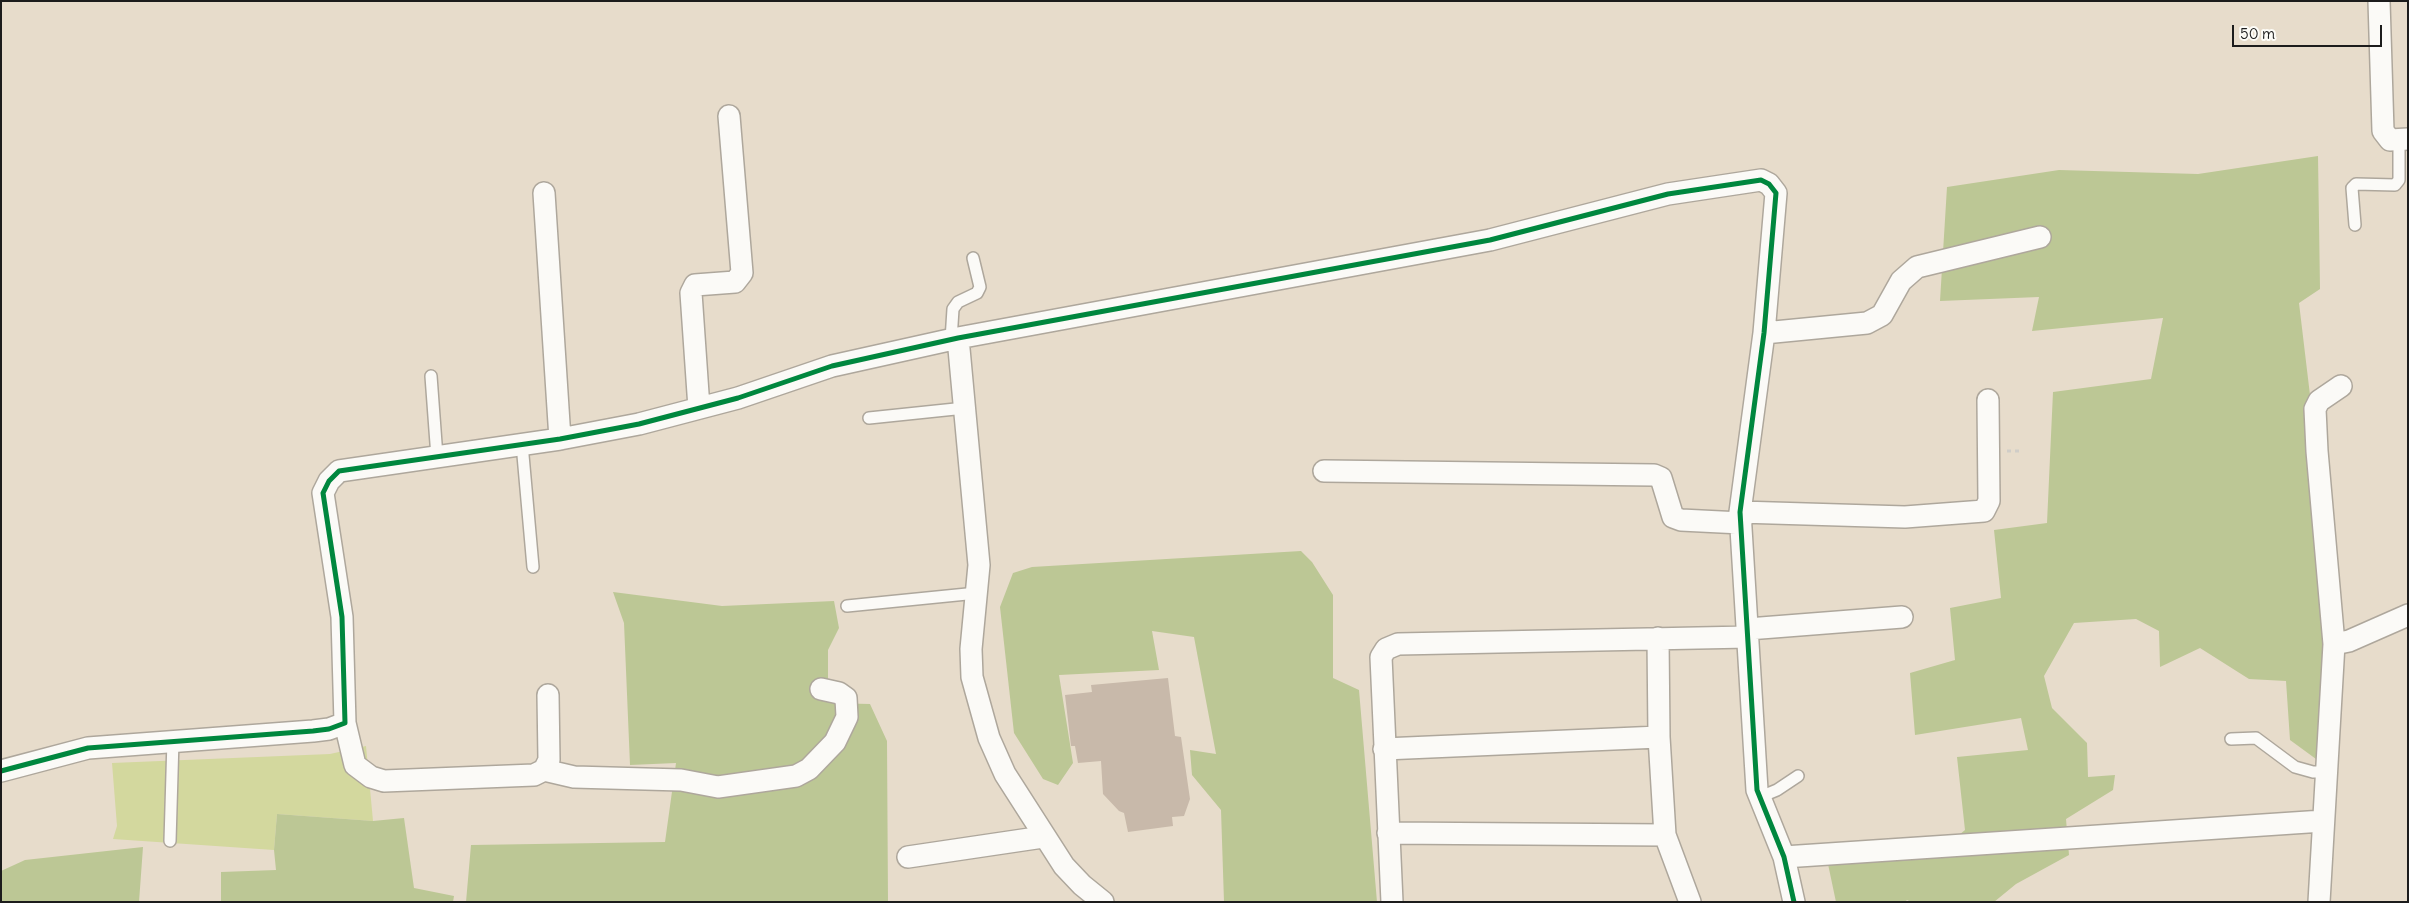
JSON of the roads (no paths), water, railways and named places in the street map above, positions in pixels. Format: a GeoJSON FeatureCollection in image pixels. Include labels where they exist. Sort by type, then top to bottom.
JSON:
{"type":"FeatureCollection","features":[{"type":"Feature","properties":{"kind":"street"},"geometry":{"type":"LineString","coordinates":[[2379,1],[2383,131],[2390,140],[2404,139]]}},
{"type":"Feature","properties":{"kind":"street"},"geometry":{"type":"LineString","coordinates":[[699,408],[691,293],[695,285],[734,282],[742,273],[728,116]]}},
{"type":"Feature","properties":{"kind":"street"},"geometry":{"type":"LineString","coordinates":[[548,695],[549,760],[544,770],[534,775],[384,781],[371,777],[355,765],[345,723],[342,617],[324,493],[329,481],[339,471],[560,439],[639,424],[738,398],[832,366],[954,339],[1490,240],[1668,194],[1761,180],[1769,184],[1776,193],[1764,333],[1741,518],[1757,790],[1784,857],[1794,902]]}},
{"type":"Feature","properties":{"kind":"street"},"geometry":{"type":"LineString","coordinates":[[544,193],[560,439]]}},
{"type":"Feature","properties":{"kind":"street"},"geometry":{"type":"LineString","coordinates":[[1764,333],[1867,323],[1882,315],[1901,281],[1917,268],[2040,237]]}},
{"type":"Feature","properties":{"kind":"street"},"geometry":{"type":"LineString","coordinates":[[954,339],[965,408],[978,544],[977,593],[971,649],[972,678],[989,738],[1005,774],[1064,866],[1098,901]]}},
{"type":"Feature","properties":{"kind":"street"},"geometry":{"type":"LineString","coordinates":[[2319,902],[2334,644],[2315,409],[2318,401],[2341,386]]}},
{"type":"Feature","properties":{"kind":"street"},"geometry":{"type":"LineString","coordinates":[[1324,471],[1654,475],[1661,478],[1673,517],[1681,520],[1905,517],[1984,510],[1989,501],[1988,400]]}},
{"type":"Feature","properties":{"kind":"street"},"geometry":{"type":"LineString","coordinates":[[2334,644],[2349,641],[2408,615]]}},
{"type":"Feature","properties":{"kind":"street"},"geometry":{"type":"LineString","coordinates":[[1392,902],[1381,657],[1386,649],[1398,644],[1658,638],[1748,633],[1902,617]]}},
{"type":"Feature","properties":{"kind":"street"},"geometry":{"type":"LineString","coordinates":[[1658,638],[1659,737],[1665,835],[1690,902]]}},
{"type":"Feature","properties":{"kind":"street"},"geometry":{"type":"LineString","coordinates":[[544,770],[574,777],[681,780],[718,787],[796,776],[809,769],[835,742],[847,717],[846,698],[839,693],[821,689]]}},
{"type":"Feature","properties":{"kind":"street"},"geometry":{"type":"LineString","coordinates":[[1,771],[88,748],[173,740],[313,731],[329,729],[345,723]]}},
{"type":"Feature","properties":{"kind":"street"},"geometry":{"type":"LineString","coordinates":[[1384,749],[1659,737]]}},
{"type":"Feature","properties":{"kind":"street"},"geometry":{"type":"LineString","coordinates":[[1784,857],[2323,821]]}},
{"type":"Feature","properties":{"kind":"street"},"geometry":{"type":"LineString","coordinates":[[1388,833],[1665,835]]}},
{"type":"Feature","properties":{"kind":"street"},"geometry":{"type":"LineString","coordinates":[[908,857],[1043,836]]}},
{"type":"Feature","properties":{"kind":"lane"},"geometry":{"type":"LineString","coordinates":[[2355,226],[2352,188],[2356,184],[2395,185],[2399,180],[2404,139]]}},
{"type":"Feature","properties":{"kind":"lane"},"geometry":{"type":"LineString","coordinates":[[954,339],[953,309],[958,302],[977,293],[980,287],[973,258]]}},
{"type":"Feature","properties":{"kind":"lane"},"geometry":{"type":"LineString","coordinates":[[431,376],[437,456]]}},
{"type":"Feature","properties":{"kind":"lane"},"geometry":{"type":"LineString","coordinates":[[869,418],[965,408]]}},
{"type":"Feature","properties":{"kind":"lane"},"geometry":{"type":"LineString","coordinates":[[522,444],[533,567]]}},
{"type":"Feature","properties":{"kind":"lane"},"geometry":{"type":"LineString","coordinates":[[847,606],[977,593]]}},
{"type":"Feature","properties":{"kind":"lane"},"geometry":{"type":"LineString","coordinates":[[2231,739],[2256,738],[2294,767],[2313,772],[2326,772]]}},
{"type":"Feature","properties":{"kind":"lane"},"geometry":{"type":"LineString","coordinates":[[170,841],[173,740]]}},
{"type":"Feature","properties":{"kind":"lane"},"geometry":{"type":"LineString","coordinates":[[1760,797],[1777,790],[1798,776]]}}]}
